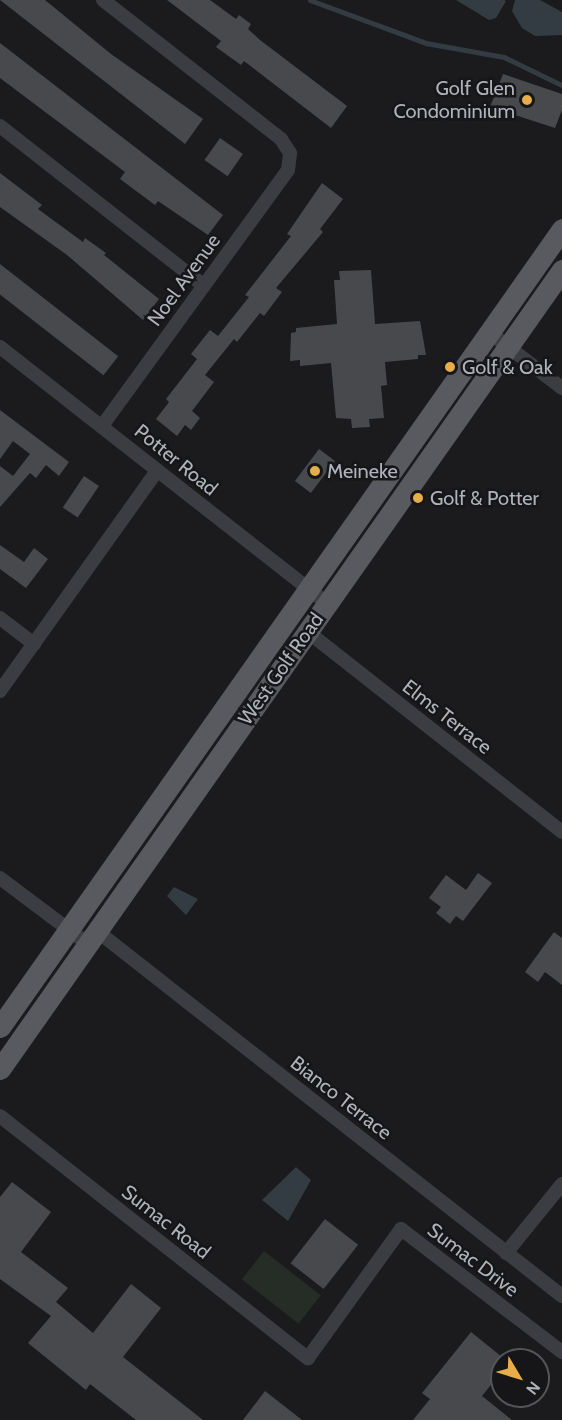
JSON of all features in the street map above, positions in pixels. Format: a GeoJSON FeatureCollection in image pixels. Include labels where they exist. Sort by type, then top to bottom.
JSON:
{"type":"FeatureCollection","features":[{"type":"Feature","properties":{"kind":"main road","name":"West Golf Road"},"geometry":{"type":"LineString","coordinates":[[0,1027],[562,229]]}},
{"type":"Feature","properties":{"kind":"main road","name":"West Golf Road"},"geometry":{"type":"LineString","coordinates":[[0,1069],[562,270]]}},
{"type":"Feature","properties":{"kind":"street","name":"Noel Avenue"},"geometry":{"type":"LineString","coordinates":[[102,426],[288,170],[290,153],[281,139],[103,0]]}},
{"type":"Feature","properties":{"kind":"street"},"geometry":{"type":"LineString","coordinates":[[0,126],[204,286]]}},
{"type":"Feature","properties":{"kind":"street"},"geometry":{"type":"LineString","coordinates":[[489,332],[562,388]]}},
{"type":"Feature","properties":{"kind":"street","name":"Potter Road"},"geometry":{"type":"LineString","coordinates":[[0,346],[327,603]]}},
{"type":"Feature","properties":{"kind":"street"},"geometry":{"type":"LineString","coordinates":[[0,691],[158,471]]}},
{"type":"Feature","properties":{"kind":"street"},"geometry":{"type":"LineString","coordinates":[[0,618],[34,644]]}},
{"type":"Feature","properties":{"kind":"street","name":"Elms Terrace"},"geometry":{"type":"LineString","coordinates":[[308,632],[562,832]]}},
{"type":"Feature","properties":{"kind":"street"},"geometry":{"type":"LineString","coordinates":[[0,878],[68,929]]}},
{"type":"Feature","properties":{"kind":"street","name":"Bianco Terrace"},"geometry":{"type":"LineString","coordinates":[[68,929],[92,937],[562,1296]]}},
{"type":"Feature","properties":{"kind":"street","name":"Sumac Road"},"geometry":{"type":"LineString","coordinates":[[0,1116],[308,1358]]}},
{"type":"Feature","properties":{"kind":"street"},"geometry":{"type":"LineString","coordinates":[[506,1252],[562,1184]]}},
{"type":"Feature","properties":{"kind":"street","name":"Sumac Drive"},"geometry":{"type":"LineString","coordinates":[[308,1358],[401,1229],[562,1352]]}},
{"type":"Feature","properties":{"kind":"shaded area"},"geometry":{"type":"Polygon","coordinates":[[[456,0],[506,1],[496,18],[489,20],[456,0]]]}},
{"type":"Feature","properties":{"kind":"shaded area"},"geometry":{"type":"Polygon","coordinates":[[[515,0],[540,0],[562,12],[562,35],[535,36],[522,28],[512,11],[515,0]]]}},
{"type":"Feature","properties":{"kind":"shaded area"},"geometry":{"type":"Polygon","coordinates":[[[174,887],[198,899],[186,915],[167,896],[174,887]]]}},
{"type":"Feature","properties":{"kind":"shaded area"},"geometry":{"type":"Polygon","coordinates":[[[296,1167],[311,1180],[288,1221],[262,1200],[296,1167]]]}},
{"type":"Feature","properties":{"kind":"shaded area"},"geometry":{"type":"Polygon","coordinates":[[[264,1251],[321,1295],[299,1324],[242,1279],[264,1251]]]}},
{"type":"Feature","properties":{"kind":"building"},"geometry":{"type":"Polygon","coordinates":[[[0,0],[45,0],[111,54],[203,119],[185,144],[0,0]]]}},
{"type":"Feature","properties":{"kind":"building"},"geometry":{"type":"Polygon","coordinates":[[[167,0],[210,0],[236,19],[239,15],[251,24],[248,29],[260,40],[347,106],[331,128],[244,61],[241,65],[216,47],[221,41],[167,0]]]}},
{"type":"Feature","properties":{"kind":"building"},"geometry":{"type":"Polygon","coordinates":[[[0,43],[223,215],[208,235],[158,201],[155,205],[120,179],[125,172],[0,78],[0,43]]]}},
{"type":"Feature","properties":{"kind":"building","name":"Golf Glen Condominium"},"geometry":{"type":"Polygon","coordinates":[[[503,74],[562,94],[562,110],[555,128],[490,107],[503,74]]]}},
{"type":"Feature","properties":{"kind":"building"},"geometry":{"type":"Polygon","coordinates":[[[220,138],[243,154],[227,176],[205,160],[220,138]]]}},
{"type":"Feature","properties":{"kind":"building"},"geometry":{"type":"Polygon","coordinates":[[[0,173],[42,205],[38,209],[83,242],[85,238],[106,253],[104,255],[159,299],[143,320],[67,255],[0,207],[0,173]]]}},
{"type":"Feature","properties":{"kind":"building"},"geometry":{"type":"Polygon","coordinates":[[[322,183],[343,199],[320,229],[323,232],[276,288],[282,292],[264,316],[260,313],[237,342],[234,339],[205,375],[214,382],[192,411],[200,418],[191,430],[185,425],[177,436],[156,419],[169,402],[166,399],[197,359],[191,354],[210,330],[218,336],[249,297],[245,295],[291,236],[287,234],[322,183]]]}},
{"type":"Feature","properties":{"kind":"building"},"geometry":{"type":"Polygon","coordinates":[[[0,264],[118,356],[103,375],[0,294],[0,264]]]}},
{"type":"Feature","properties":{"kind":"building"},"geometry":{"type":"Polygon","coordinates":[[[371,270],[375,324],[420,321],[426,355],[418,355],[418,359],[385,362],[387,385],[381,386],[384,418],[369,419],[370,427],[352,428],[351,419],[336,418],[331,363],[300,366],[300,360],[290,361],[291,333],[296,332],[296,328],[337,324],[334,280],[340,280],[339,271],[371,270]]]}},
{"type":"Feature","properties":{"kind":"building"},"geometry":{"type":"Polygon","coordinates":[[[0,410],[69,462],[59,476],[46,465],[36,478],[30,473],[0,507],[0,466],[13,476],[30,454],[13,441],[0,459],[0,410]]]}},
{"type":"Feature","properties":{"kind":"building","name":"Meineke"},"geometry":{"type":"Polygon","coordinates":[[[319,449],[335,461],[311,493],[295,481],[319,449]]]}},
{"type":"Feature","properties":{"kind":"building"},"geometry":{"type":"Polygon","coordinates":[[[84,476],[99,486],[78,518],[63,508],[84,476]]]}},
{"type":"Feature","properties":{"kind":"building"},"geometry":{"type":"Polygon","coordinates":[[[0,545],[24,562],[34,548],[48,559],[26,588],[0,569],[0,545]]]}},
{"type":"Feature","properties":{"kind":"building"},"geometry":{"type":"Polygon","coordinates":[[[478,873],[492,883],[463,921],[456,916],[450,924],[436,913],[441,907],[429,898],[446,875],[466,890],[478,873]]]}},
{"type":"Feature","properties":{"kind":"building"},"geometry":{"type":"Polygon","coordinates":[[[554,932],[562,938],[562,985],[545,972],[538,982],[525,972],[554,932]]]}},
{"type":"Feature","properties":{"kind":"building"},"geometry":{"type":"Polygon","coordinates":[[[12,1182],[51,1212],[21,1252],[68,1288],[56,1302],[93,1333],[131,1284],[161,1308],[123,1357],[203,1420],[136,1420],[90,1384],[86,1390],[28,1343],[51,1316],[0,1279],[0,1197],[12,1182]]]}},
{"type":"Feature","properties":{"kind":"building"},"geometry":{"type":"Polygon","coordinates":[[[325,1219],[358,1245],[324,1289],[291,1263],[325,1219]]]}},
{"type":"Feature","properties":{"kind":"building"},"geometry":{"type":"Polygon","coordinates":[[[471,1332],[491,1348],[490,1386],[482,1396],[490,1402],[490,1408],[497,1408],[512,1420],[413,1420],[430,1399],[422,1393],[471,1332]]]}},
{"type":"Feature","properties":{"kind":"building"},"geometry":{"type":"Polygon","coordinates":[[[265,1391],[302,1420],[243,1420],[265,1391]]]}},
{"type":"Feature","properties":{"kind":"waterway"},"geometry":{"type":"LineString","coordinates":[[310,0],[426,43],[504,57],[562,85]]}},
{"type":"Feature","properties":{"kind":"place","name":"Golf Glen Condominium"},"geometry":{"type":"Point","coordinates":[527,100]}},
{"type":"Feature","properties":{"kind":"place","name":"Golf & Oak"},"geometry":{"type":"Point","coordinates":[450,367]}},
{"type":"Feature","properties":{"kind":"place","name":"Meineke"},"geometry":{"type":"Point","coordinates":[315,471]}},
{"type":"Feature","properties":{"kind":"place","name":"Golf & Potter"},"geometry":{"type":"Point","coordinates":[418,498]}}]}
